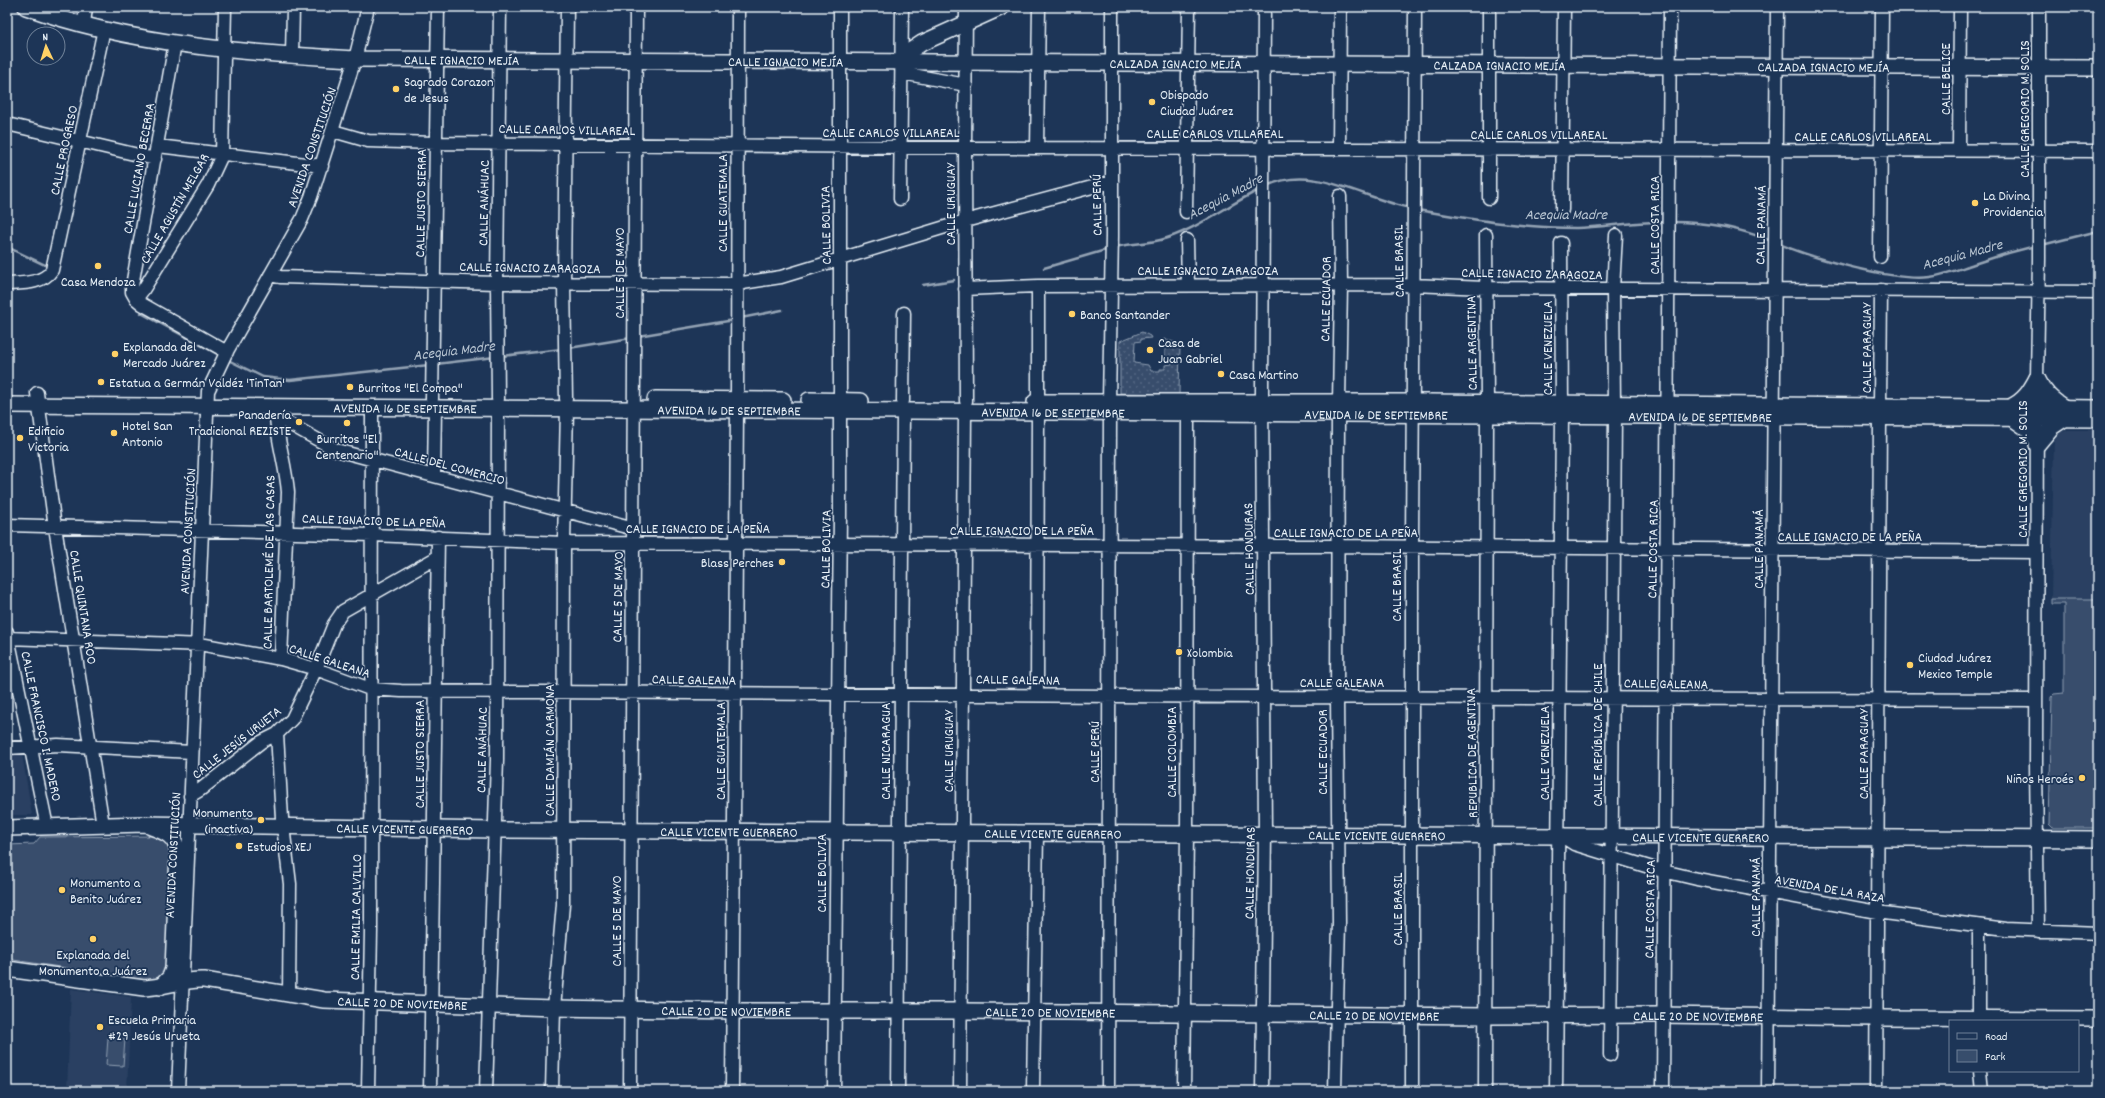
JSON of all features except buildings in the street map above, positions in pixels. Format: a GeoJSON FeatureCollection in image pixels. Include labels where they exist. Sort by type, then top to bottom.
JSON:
{"type":"FeatureCollection","features":[{"type":"Feature","properties":{"kind":"main road","name":"CALLE IGNACIO MEJÍA"},"geometry":{"type":"LineString","coordinates":[[26,7],[104,29],[175,43],[224,50],[292,56],[355,59],[437,58],[840,63],[902,67]]}},
{"type":"Feature","properties":{"kind":"main road"},"geometry":{"type":"LineString","coordinates":[[902,67],[910,51],[922,43],[966,25],[1002,7]]}},
{"type":"Feature","properties":{"kind":"main road","name":"CALZADA IGNACIO MEJÍA"},"geometry":{"type":"LineString","coordinates":[[902,67],[966,63],[1112,62],[2098,68]]}},
{"type":"Feature","properties":{"kind":"main road"},"geometry":{"type":"LineString","coordinates":[[2037,378],[2044,392],[2065,413],[2037,443],[2025,427],[2011,413],[2026,397],[2037,378]]}},
{"type":"Feature","properties":{"kind":"main road","name":"AVENIDA 16 DE SEPTIEMBRE"},"geometry":{"type":"LineString","coordinates":[[7,394],[37,398],[498,404],[1880,411],[2011,413],[2065,413],[2098,408]]}},
{"type":"Feature","properties":{"kind":"main road","name":"AVENIDA 16 DE SEPTIEMBRE"},"geometry":{"type":"LineString","coordinates":[[7,405],[37,398]]}},
{"type":"Feature","properties":{"kind":"main road","name":"AVENIDA 16 DE SEPTIEMBRE"},"geometry":{"type":"LineString","coordinates":[[207,401],[276,412],[434,403]]}},
{"type":"Feature","properties":{"kind":"main road","name":"AVENIDA 16 DE SEPTIEMBRE"},"geometry":{"type":"LineString","coordinates":[[1110,407],[1188,413],[1262,408]]}},
{"type":"Feature","properties":{"kind":"main road","name":"AVENIDA 16 DE SEPTIEMBRE"},"geometry":{"type":"LineString","coordinates":[[2065,413],[2098,419]]}},
{"type":"Feature","properties":{"kind":"main road"},"geometry":{"type":"LineString","coordinates":[[144,824],[166,832],[177,846],[173,969],[170,977],[160,987]]}},
{"type":"Feature","properties":{"kind":"main road","name":"CALLE VICENTE GUERRERO"},"geometry":{"type":"LineString","coordinates":[[7,828],[144,824],[564,831],[2098,839]]}},
{"type":"Feature","properties":{"kind":"main road","name":"CALLE 20 DE NOVIEMBRE"},"geometry":{"type":"LineString","coordinates":[[7,969],[120,986],[160,987],[192,979],[324,1000],[554,1008],[733,1012],[961,1011],[1486,1016],[1610,1014],[1978,1020],[2098,1020]]}},
{"type":"Feature","properties":{"kind":"street"},"geometry":{"type":"LineString","coordinates":[[84,24],[86,7]]}},
{"type":"Feature","properties":{"kind":"street","name":"CALLE AGUSTÍN MELGAR"},"geometry":{"type":"LineString","coordinates":[[136,299],[208,185],[222,155],[225,7]]}},
{"type":"Feature","properties":{"kind":"street"},"geometry":{"type":"LineString","coordinates":[[292,56],[293,7]]}},
{"type":"Feature","properties":{"kind":"street","name":"AVENIDA CONSTITUCIÓN"},"geometry":{"type":"LineString","coordinates":[[178,1091],[207,401],[227,352],[302,218],[322,166],[333,131],[355,59],[368,7]]}},
{"type":"Feature","properties":{"kind":"street","name":"CALLE JUSTO SIERRA"},"geometry":{"type":"LineString","coordinates":[[434,475],[434,403],[432,358],[438,7]]}},
{"type":"Feature","properties":{"kind":"street","name":"CALLE ANÁHUAC"},"geometry":{"type":"LineString","coordinates":[[486,1091],[494,830],[499,540],[497,283],[500,7]]}},
{"type":"Feature","properties":{"kind":"street","name":"CALLE DAMIÁN CARMONA"},"geometry":{"type":"LineString","coordinates":[[552,1091],[554,1008],[561,941],[564,831],[564,543],[567,404],[564,284],[567,7]]}},
{"type":"Feature","properties":{"kind":"street","name":"CALLE 5 DE MAYO"},"geometry":{"type":"LineString","coordinates":[[630,1091],[630,693],[634,544],[633,284],[636,7]]}},
{"type":"Feature","properties":{"kind":"street","name":"CALLE GUATEMALA"},"geometry":{"type":"LineString","coordinates":[[732,1091],[736,832],[735,694],[738,7]]}},
{"type":"Feature","properties":{"kind":"street","name":"CALLE BOLIVIA"},"geometry":{"type":"LineString","coordinates":[[834,1091],[841,406],[840,7]]}},
{"type":"Feature","properties":{"kind":"street"},"geometry":{"type":"LineString","coordinates":[[900,199],[902,147],[902,7]]}},
{"type":"Feature","properties":{"kind":"street","name":"CALLE URUGUAY"},"geometry":{"type":"LineString","coordinates":[[960,1091],[966,406],[964,147],[966,7]]}},
{"type":"Feature","properties":{"kind":"street"},"geometry":{"type":"LineString","coordinates":[[1037,148],[1039,7]]}},
{"type":"Feature","properties":{"kind":"street","name":"CALLE PERÚ"},"geometry":{"type":"LineString","coordinates":[[1108,1091],[1112,7]]}},
{"type":"Feature","properties":{"kind":"street"},"geometry":{"type":"LineString","coordinates":[[1186,212],[1188,7]]}},
{"type":"Feature","properties":{"kind":"street","name":"CALLE HONDURAS"},"geometry":{"type":"LineString","coordinates":[[1262,1091],[1265,834],[1262,408],[1264,7]]}},
{"type":"Feature","properties":{"kind":"street"},"geometry":{"type":"LineString","coordinates":[[1339,149],[1340,7]]}},
{"type":"Feature","properties":{"kind":"street","name":"CALLE BRASIL"},"geometry":{"type":"LineString","coordinates":[[1412,1091],[1411,697],[1415,7]]}},
{"type":"Feature","properties":{"kind":"street"},"geometry":{"type":"LineString","coordinates":[[1489,7],[1489,198]]}},
{"type":"Feature","properties":{"kind":"street"},"geometry":{"type":"LineString","coordinates":[[1562,210],[1564,7]]}},
{"type":"Feature","properties":{"kind":"street","name":"CALLE COSTA RICA"},"geometry":{"type":"LineString","coordinates":[[1663,1091],[1668,290],[1670,216],[1670,7]]}},
{"type":"Feature","properties":{"kind":"street","name":"CALLE PANAMÁ"},"geometry":{"type":"LineString","coordinates":[[1768,1091],[1777,7]]}},
{"type":"Feature","properties":{"kind":"street"},"geometry":{"type":"LineString","coordinates":[[1880,257],[1882,7]]}},
{"type":"Feature","properties":{"kind":"street","name":"CALLE BELICE"},"geometry":{"type":"LineString","coordinates":[[1960,7],[1960,150]]}},
{"type":"Feature","properties":{"kind":"street","name":"CALLE GREGORIO M. SOLIS"},"geometry":{"type":"LineString","coordinates":[[2038,931],[2036,552],[2039,291],[2039,7]]}},
{"type":"Feature","properties":{"kind":"street","name":"CALLE PROGRESO"},"geometry":{"type":"LineString","coordinates":[[7,284],[30,282],[49,276],[55,261],[104,29]]}},
{"type":"Feature","properties":{"kind":"street","name":"CALLE LUCIANO BECERRA"},"geometry":{"type":"LineString","coordinates":[[136,299],[132,286],[158,146],[175,43]]}},
{"type":"Feature","properties":{"kind":"street"},"geometry":{"type":"LineString","coordinates":[[902,67],[966,85]]}},
{"type":"Feature","properties":{"kind":"street"},"geometry":{"type":"LineString","coordinates":[[7,124],[155,159]]}},
{"type":"Feature","properties":{"kind":"street","name":"CALLE CARLOS VILLAREAL"},"geometry":{"type":"LineString","coordinates":[[333,131],[368,141],[435,143],[1037,148],[2098,151]]}},
{"type":"Feature","properties":{"kind":"street"},"geometry":{"type":"LineString","coordinates":[[158,146],[322,166]]}},
{"type":"Feature","properties":{"kind":"street","name":"CALLE IGNACIO ZARAGOZA"},"geometry":{"type":"LineString","coordinates":[[270,275],[280,277],[434,280],[497,283],[736,284],[781,277],[965,221],[1111,182]]}},
{"type":"Feature","properties":{"kind":"street","name":"CALLE ECUADOR"},"geometry":{"type":"LineString","coordinates":[[1335,1091],[1338,835],[1337,696],[1338,408],[1341,285],[1340,196]]}},
{"type":"Feature","properties":{"kind":"street","name":"CALLE ARGENTINA"},"geometry":{"type":"LineString","coordinates":[[1486,235],[1485,288],[1487,409]]}},
{"type":"Feature","properties":{"kind":"street","name":"CALLE REPÚBLICA DE CHILE"},"geometry":{"type":"LineString","coordinates":[[1610,1055],[1613,837],[1611,697],[1614,410],[1613,289],[1616,235]]}},
{"type":"Feature","properties":{"kind":"street"},"geometry":{"type":"LineString","coordinates":[[1187,240],[1188,285]]}},
{"type":"Feature","properties":{"kind":"street","name":"CALLE VENEZUELA"},"geometry":{"type":"LineString","coordinates":[[1556,1091],[1561,837],[1559,697],[1562,410],[1561,243]]}},
{"type":"Feature","properties":{"kind":"street","name":"CALLE IGNACIO ZARAGOZA"},"geometry":{"type":"LineString","coordinates":[[965,282],[1038,286],[1414,285],[1485,288],[1668,290],[1774,289],[2098,292]]}},
{"type":"Feature","properties":{"kind":"street"},"geometry":{"type":"LineString","coordinates":[[1036,694],[1038,286]]}},
{"type":"Feature","properties":{"kind":"street","name":"CALLE PARAGUAY"},"geometry":{"type":"LineString","coordinates":[[1876,1091],[1881,290]]}},
{"type":"Feature","properties":{"kind":"street"},"geometry":{"type":"LineString","coordinates":[[136,299],[142,304],[227,352]]}},
{"type":"Feature","properties":{"kind":"street","name":"CALLE NICARAGUA"},"geometry":{"type":"LineString","coordinates":[[898,1091],[901,544],[904,313]]}},
{"type":"Feature","properties":{"kind":"street","name":"CALLE QUINTANA ROO"},"geometry":{"type":"LineString","coordinates":[[37,398],[55,527],[103,825]]}},
{"type":"Feature","properties":{"kind":"street","name":"CALLE EMILIA CALVILLO"},"geometry":{"type":"LineString","coordinates":[[368,1091],[368,1002],[371,931],[370,689],[372,407]]}},
{"type":"Feature","properties":{"kind":"street","name":"REPUBLICA DE AGENTINA"},"geometry":{"type":"LineString","coordinates":[[1485,1091],[1487,409]]}},
{"type":"Feature","properties":{"kind":"street","name":"CALLE DEL COMERCIO"},"geometry":{"type":"LineString","coordinates":[[276,412],[286,422],[336,450],[634,529]]}},
{"type":"Feature","properties":{"kind":"street","name":"CALLE BARTOLEMÉ DE LAS CASAS"},"geometry":{"type":"LineString","coordinates":[[276,412],[277,434],[287,477],[281,659]]}},
{"type":"Feature","properties":{"kind":"street","name":"CALLE COLOMBIA"},"geometry":{"type":"LineString","coordinates":[[1184,1091],[1187,834],[1186,546],[1188,413]]}},
{"type":"Feature","properties":{"kind":"street","name":"CALLE IGNACIO DE LA PEÑA"},"geometry":{"type":"LineString","coordinates":[[7,526],[372,534],[564,543],[634,544],[1338,546],[2036,552]]}},
{"type":"Feature","properties":{"kind":"street","name":"CALLE JUSTO SIERRA"},"geometry":{"type":"LineString","coordinates":[[430,1091],[434,692],[436,558],[438,537]]}},
{"type":"Feature","properties":{"kind":"street","name":"CALLE JESÚS URUETA"},"geometry":{"type":"LineString","coordinates":[[190,796],[200,790],[260,742],[277,734],[292,719],[298,710],[338,617],[346,609],[436,558]]}},
{"type":"Feature","properties":{"kind":"street","name":"CALLE GALEANA"},"geometry":{"type":"LineString","coordinates":[[7,636],[196,644],[281,659],[316,669],[370,689],[434,692],[735,694],[900,693],[1263,697],[1611,697],[2036,700]]}},
{"type":"Feature","properties":{"kind":"street","name":"CALLE FRANCISCO I. MADERO"},"geometry":{"type":"LineString","coordinates":[[7,636],[47,827]]}},
{"type":"Feature","properties":{"kind":"street"},"geometry":{"type":"LineString","coordinates":[[277,734],[290,884],[289,995]]}},
{"type":"Feature","properties":{"kind":"street"},"geometry":{"type":"LineString","coordinates":[[7,748],[58,745],[91,748],[192,752]]}},
{"type":"Feature","properties":{"kind":"street"},"geometry":{"type":"LineString","coordinates":[[1033,1091],[1038,833]]}},
{"type":"Feature","properties":{"kind":"street","name":"AVENIDA DE LA RAZA"},"geometry":{"type":"LineString","coordinates":[[1561,837],[1574,844],[1665,872],[1770,893],[1877,912],[1978,927],[2098,933]]}},
{"type":"Feature","properties":{"kind":"street"},"geometry":{"type":"LineString","coordinates":[[1978,927],[1978,1020]]}},
{"type":"Feature","properties":{"kind":"street"},"geometry":{"type":"LineString","coordinates":[[1980,1072],[1982,1091]]}},
{"type":"Feature","properties":{"kind":"shaded area"},"geometry":{"type":"Polygon","coordinates":[[[2068,430],[2098,430],[2098,599],[2051,599],[2054,440],[2059,433],[2068,430]]]}},
{"type":"Feature","properties":{"kind":"shaded area"},"geometry":{"type":"Polygon","coordinates":[[[22,754],[32,815],[7,815],[7,755],[22,754]]]}},
{"type":"Feature","properties":{"kind":"shaded area","name":"Escuela Primaria #29 Jesús Urueta"},"geometry":{"type":"Polygon","coordinates":[[[71,989],[131,997],[127,1091],[67,1091],[71,989]]]}},
{"type":"Feature","properties":{"kind":"green space"},"geometry":{"type":"Polygon","coordinates":[[[1142,332],[1151,338],[1141,339],[1141,341],[1135,342],[1134,363],[1148,365],[1151,371],[1160,371],[1160,369],[1165,369],[1165,365],[1172,364],[1172,358],[1165,358],[1165,343],[1159,343],[1164,339],[1180,344],[1179,394],[1120,393],[1120,341],[1142,332]]]}},
{"type":"Feature","properties":{"kind":"green space"},"geometry":{"type":"Polygon","coordinates":[[[2051,599],[2098,599],[2098,828],[2053,828],[2049,824],[2052,696],[2054,694],[2064,693],[2064,604],[2051,604],[2051,599]]]}},
{"type":"Feature","properties":{"kind":"green space"},"geometry":{"type":"Polygon","coordinates":[[[158,836],[171,844],[169,963],[162,976],[154,980],[146,980],[7,959],[7,845],[34,844],[40,837],[158,836]]]}},
{"type":"Feature","properties":{"kind":"green space"},"geometry":{"type":"Polygon","coordinates":[[[108,1038],[125,1039],[123,1066],[106,1065],[108,1038]]]}},
{"type":"Feature","properties":{"kind":"waterway","name":"Acequia Madre"},"geometry":{"type":"LineString","coordinates":[[1267,186],[1285,180],[1303,179],[1321,181],[1339,185],[1394,204],[1411,208]]}},
{"type":"Feature","properties":{"kind":"waterway","name":"Acequia Madre"},"geometry":{"type":"LineString","coordinates":[[1115,247],[1167,238],[1191,228],[1259,190]]}},
{"type":"Feature","properties":{"kind":"waterway","name":"Acequia Madre"},"geometry":{"type":"LineString","coordinates":[[1418,210],[1457,217],[1556,228],[1576,228],[1643,222],[1665,222]]}},
{"type":"Feature","properties":{"kind":"waterway","name":"Acequia Madre"},"geometry":{"type":"LineString","coordinates":[[1672,222],[1697,223],[1735,229],[1771,241]]}},
{"type":"Feature","properties":{"kind":"waterway","name":"Acequia Madre"},"geometry":{"type":"LineString","coordinates":[[2042,245],[2098,231]]}},
{"type":"Feature","properties":{"kind":"waterway","name":"Acequia Madre"},"geometry":{"type":"LineString","coordinates":[[1779,244],[1812,256],[1854,268],[1915,278],[1941,275],[2035,246]]}},
{"type":"Feature","properties":{"kind":"waterway"},"geometry":{"type":"LineString","coordinates":[[7,247],[45,265]]}},
{"type":"Feature","properties":{"kind":"waterway","name":"Acequia Madre"},"geometry":{"type":"LineString","coordinates":[[1044,268],[1109,249]]}},
{"type":"Feature","properties":{"kind":"waterway","name":"Acequia Madre"},"geometry":{"type":"LineString","coordinates":[[923,285],[954,280]]}},
{"type":"Feature","properties":{"kind":"waterway","name":"Acequia Madre"},"geometry":{"type":"LineString","coordinates":[[741,318],[782,310]]}},
{"type":"Feature","properties":{"kind":"waterway","name":"Acequia Madre"},"geometry":{"type":"LineString","coordinates":[[141,313],[221,356]]}},
{"type":"Feature","properties":{"kind":"waterway","name":"Acequia Madre"},"geometry":{"type":"LineString","coordinates":[[638,336],[734,320]]}},
{"type":"Feature","properties":{"kind":"waterway","name":"Acequia Madre"},"geometry":{"type":"LineString","coordinates":[[569,348],[631,338]]}},
{"type":"Feature","properties":{"kind":"waterway","name":"Acequia Madre"},"geometry":{"type":"LineString","coordinates":[[502,356],[562,349]]}},
{"type":"Feature","properties":{"kind":"waterway","name":"Acequia Madre"},"geometry":{"type":"LineString","coordinates":[[436,364],[495,357]]}},
{"type":"Feature","properties":{"kind":"waterway","name":"Acequia Madre"},"geometry":{"type":"LineString","coordinates":[[228,360],[263,377],[290,380],[429,365]]}},
{"type":"Feature","properties":{"kind":"place","name":"Sagrado Corazon de Jesus"},"geometry":{"type":"Point","coordinates":[396,89]}},
{"type":"Feature","properties":{"kind":"place","name":"Obispado Ciudad Juárez"},"geometry":{"type":"Point","coordinates":[1152,102]}},
{"type":"Feature","properties":{"kind":"place","name":"La Divina Providencia"},"geometry":{"type":"Point","coordinates":[1975,203]}},
{"type":"Feature","properties":{"kind":"place","name":"Casa Mendoza"},"geometry":{"type":"Point","coordinates":[98,266]}},
{"type":"Feature","properties":{"kind":"place","name":"Banco Santander"},"geometry":{"type":"Point","coordinates":[1072,314]}},
{"type":"Feature","properties":{"kind":"place","name":"Casa de Juan Gabriel"},"geometry":{"type":"Point","coordinates":[1150,350]}},
{"type":"Feature","properties":{"kind":"place","name":"Explanada del Mercado Juárez"},"geometry":{"type":"Point","coordinates":[115,354]}},
{"type":"Feature","properties":{"kind":"place","name":"Casa Martino"},"geometry":{"type":"Point","coordinates":[1221,374]}},
{"type":"Feature","properties":{"kind":"place","name":"Estatua a Germán Valdéz 'TinTan'"},"geometry":{"type":"Point","coordinates":[101,382]}},
{"type":"Feature","properties":{"kind":"place","name":"Burritos \"El Compa\""},"geometry":{"type":"Point","coordinates":[350,387]}},
{"type":"Feature","properties":{"kind":"place","name":"Panadería Tradicional REZISTE"},"geometry":{"type":"Point","coordinates":[299,422]}},
{"type":"Feature","properties":{"kind":"place","name":"Burritos \"El Centenario\""},"geometry":{"type":"Point","coordinates":[347,423]}},
{"type":"Feature","properties":{"kind":"place","name":"Hotel San Antonio"},"geometry":{"type":"Point","coordinates":[114,433]}},
{"type":"Feature","properties":{"kind":"place","name":"Edificio Victoria"},"geometry":{"type":"Point","coordinates":[20,438]}},
{"type":"Feature","properties":{"kind":"place","name":"Blass Perches"},"geometry":{"type":"Point","coordinates":[782,562]}},
{"type":"Feature","properties":{"kind":"place","name":"Xolombia"},"geometry":{"type":"Point","coordinates":[1179,652]}},
{"type":"Feature","properties":{"kind":"place","name":"Ciudad Juárez Mexico Temple"},"geometry":{"type":"Point","coordinates":[1910,665]}},
{"type":"Feature","properties":{"kind":"place","name":"Niños Heroés"},"geometry":{"type":"Point","coordinates":[2082,778]}},
{"type":"Feature","properties":{"kind":"place","name":"Monumento (inactiva)"},"geometry":{"type":"Point","coordinates":[261,820]}},
{"type":"Feature","properties":{"kind":"place","name":"Estudios XEJ"},"geometry":{"type":"Point","coordinates":[239,846]}},
{"type":"Feature","properties":{"kind":"place","name":"Monumento a Benito Juárez"},"geometry":{"type":"Point","coordinates":[62,890]}},
{"type":"Feature","properties":{"kind":"place","name":"Explanada del Monumento a Juárez"},"geometry":{"type":"Point","coordinates":[93,939]}},
{"type":"Feature","properties":{"kind":"place","name":"Escuela Primaria #29 Jesús Urueta"},"geometry":{"type":"Point","coordinates":[100,1027]}}]}
